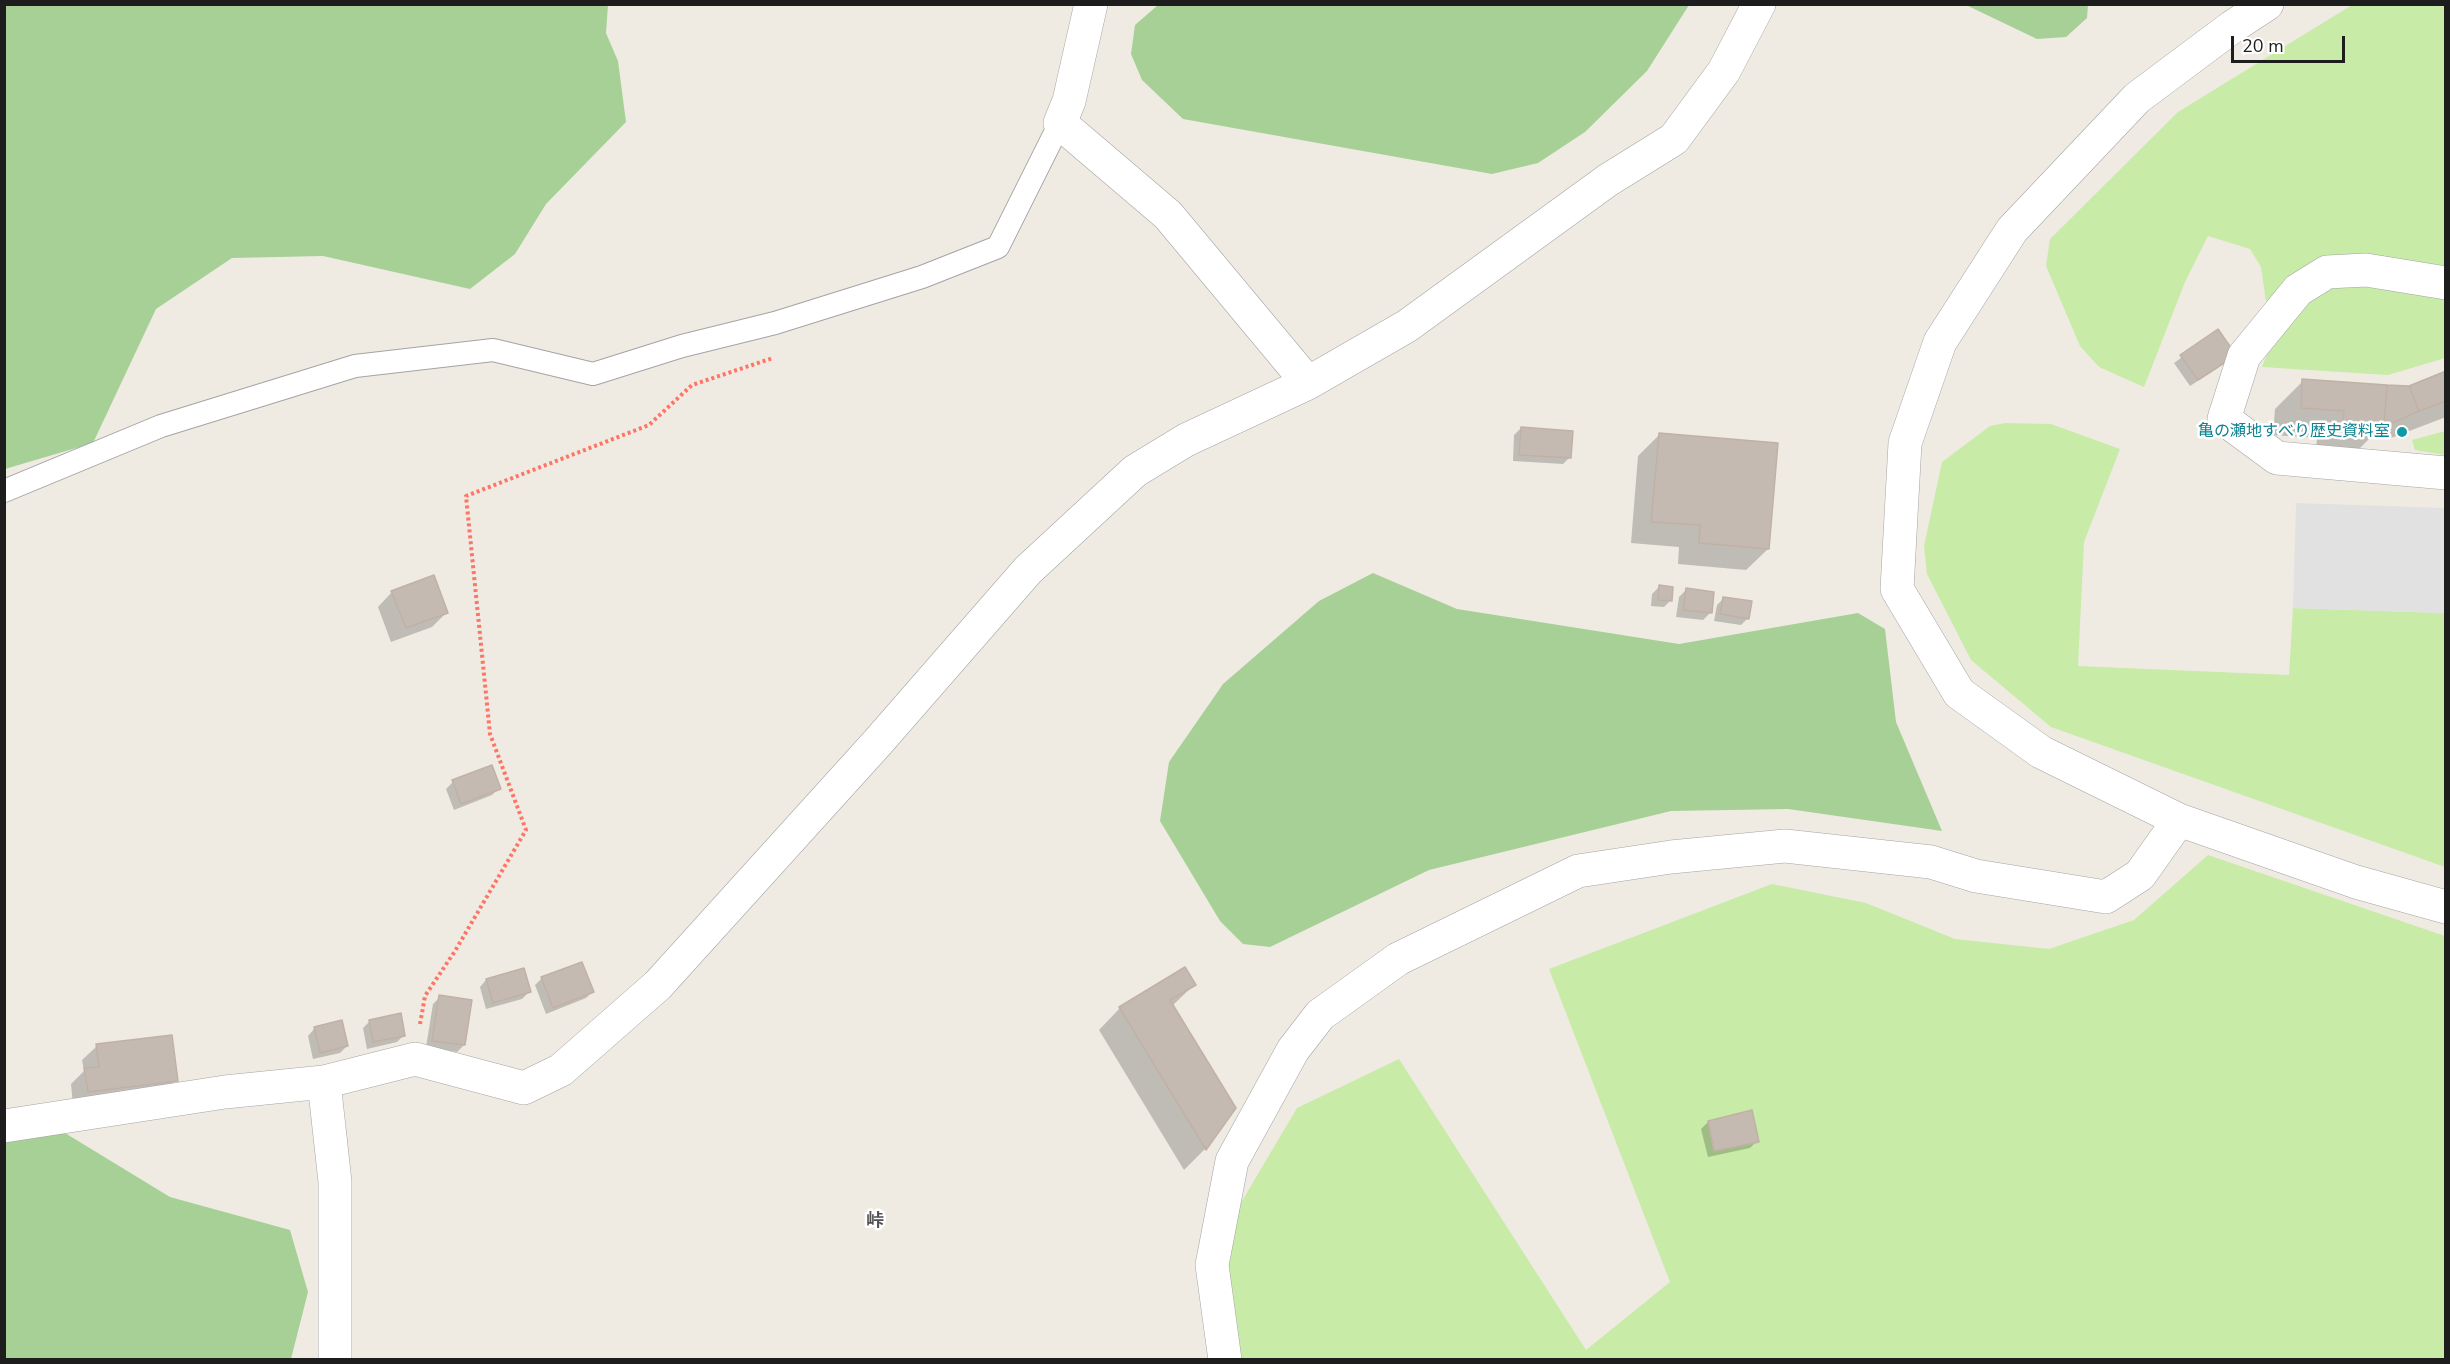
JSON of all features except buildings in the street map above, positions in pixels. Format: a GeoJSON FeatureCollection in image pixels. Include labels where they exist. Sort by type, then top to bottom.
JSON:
{"type":"FeatureCollection","features":[{"type":"Feature","properties":{"kind":"street"},"geometry":{"type":"LineString","coordinates":[[1091,4],[1069,101],[1060,123],[1168,215],[1308,383]]}},
{"type":"Feature","properties":{"kind":"street"},"geometry":{"type":"LineString","coordinates":[[4,1126],[225,1092],[324,1082],[415,1059],[524,1088],[561,1070],[658,985],[878,742],[1028,570],[1134,471],[1186,440],[1308,383],[1407,326],[1608,180],[1674,139],[1724,71],[1759,4]]}},
{"type":"Feature","properties":{"kind":"street"},"geometry":{"type":"LineString","coordinates":[[2267,4],[2232,27],[2138,98],[2012,230],[1940,342],[1905,443],[1898,590],[1959,693],[2041,752],[2180,820],[2356,882],[2445,907]]}},
{"type":"Feature","properties":{"kind":"street"},"geometry":{"type":"LineString","coordinates":[[2445,283],[2366,270],[2327,272],[2298,290],[2244,356],[2224,419],[2277,458],[2445,473]]}},
{"type":"Feature","properties":{"kind":"street"},"geometry":{"type":"LineString","coordinates":[[1225,1359],[1212,1265],[1232,1161],[1293,1050],[1320,1015],[1398,959],[1578,871],[1671,857],[1785,846],[1931,862],[1976,876],[2106,897],[2140,875],[2180,820]]}},
{"type":"Feature","properties":{"kind":"street"},"geometry":{"type":"LineString","coordinates":[[324,1082],[335,1182],[334,1359]]}},
{"type":"Feature","properties":{"kind":"lane"},"geometry":{"type":"LineString","coordinates":[[4,491],[161,426],[355,366],[493,350],[593,374],[682,346],[775,323],[922,277],[998,247],[1060,123]]}},
{"type":"Feature","properties":{"kind":"path"},"geometry":{"type":"LineString","coordinates":[[415,1059],[425,996],[455,951],[526,830],[490,734],[466,496],[650,425]]}},
{"type":"Feature","properties":{"kind":"green space"},"geometry":{"type":"Polygon","coordinates":[[[5,5],[608,5],[606,33],[618,61],[626,122],[546,204],[515,254],[470,289],[323,256],[232,258],[156,309],[93,443],[5,469],[5,5]]]}},
{"type":"Feature","properties":{"kind":"green space"},"geometry":{"type":"Polygon","coordinates":[[[1158,5],[1689,5],[1647,71],[1585,132],[1538,163],[1492,174],[1183,119],[1142,80],[1131,54],[1135,25],[1158,5]]]}},
{"type":"Feature","properties":{"kind":"green space"},"geometry":{"type":"Polygon","coordinates":[[[1966,5],[2088,5],[2087,18],[2066,37],[2037,39],[1966,5]]]}},
{"type":"Feature","properties":{"kind":"green space"},"geometry":{"type":"Polygon","coordinates":[[[2352,5],[2445,5],[2445,270],[2301,272],[2266,302],[2261,267],[2250,249],[2208,236],[2185,282],[2144,387],[2099,367],[2080,346],[2046,266],[2050,239],[2178,112],[2352,5]]]}},
{"type":"Feature","properties":{"kind":"green space"},"geometry":{"type":"Polygon","coordinates":[[[2360,283],[2445,294],[2445,358],[2388,375],[2262,367],[2280,332],[2306,303],[2332,288],[2360,283]]]}},
{"type":"Feature","properties":{"kind":"green space"},"geometry":{"type":"Polygon","coordinates":[[[2005,423],[2051,424],[2120,449],[2084,542],[2078,666],[2289,675],[2293,608],[2445,613],[2445,867],[2051,727],[1971,660],[1927,574],[1924,546],[1942,462],[1990,426],[2005,423]]]}},
{"type":"Feature","properties":{"kind":"green space"},"geometry":{"type":"Polygon","coordinates":[[[2445,431],[2445,455],[2415,450],[2412,440],[2445,431]]]}},
{"type":"Feature","properties":{"kind":"green space"},"geometry":{"type":"Polygon","coordinates":[[[1373,573],[1457,609],[1679,644],[1858,613],[1885,629],[1896,722],[1942,831],[1788,809],[1671,811],[1429,870],[1270,947],[1243,944],[1220,921],[1160,821],[1169,762],[1223,684],[1319,601],[1373,573]]]}},
{"type":"Feature","properties":{"kind":"green space"},"geometry":{"type":"Polygon","coordinates":[[[2208,855],[2445,936],[2445,1359],[1236,1359],[1223,1271],[1236,1211],[1297,1108],[1399,1059],[1586,1350],[1670,1282],[1549,969],[1772,884],[1866,903],[1955,939],[2049,949],[2134,920],[2208,855]]]}},
{"type":"Feature","properties":{"kind":"green space"},"geometry":{"type":"Polygon","coordinates":[[[65,1133],[170,1197],[290,1230],[308,1292],[291,1359],[5,1360],[5,1139],[65,1133]]]}},
{"type":"Feature","properties":{"kind":"shaded area"},"geometry":{"type":"Polygon","coordinates":[[[2296,503],[2445,508],[2445,613],[2293,608],[2296,503]]]}},
{"type":"Feature","properties":{"kind":"place","name":"亀の瀬地すべり歴史資料室"},"geometry":{"type":"Point","coordinates":[2402,432]}},
{"type":"Feature","properties":{"kind":"district","name":"峠"},"geometry":{"type":"Point","coordinates":[875,1222]}}]}
